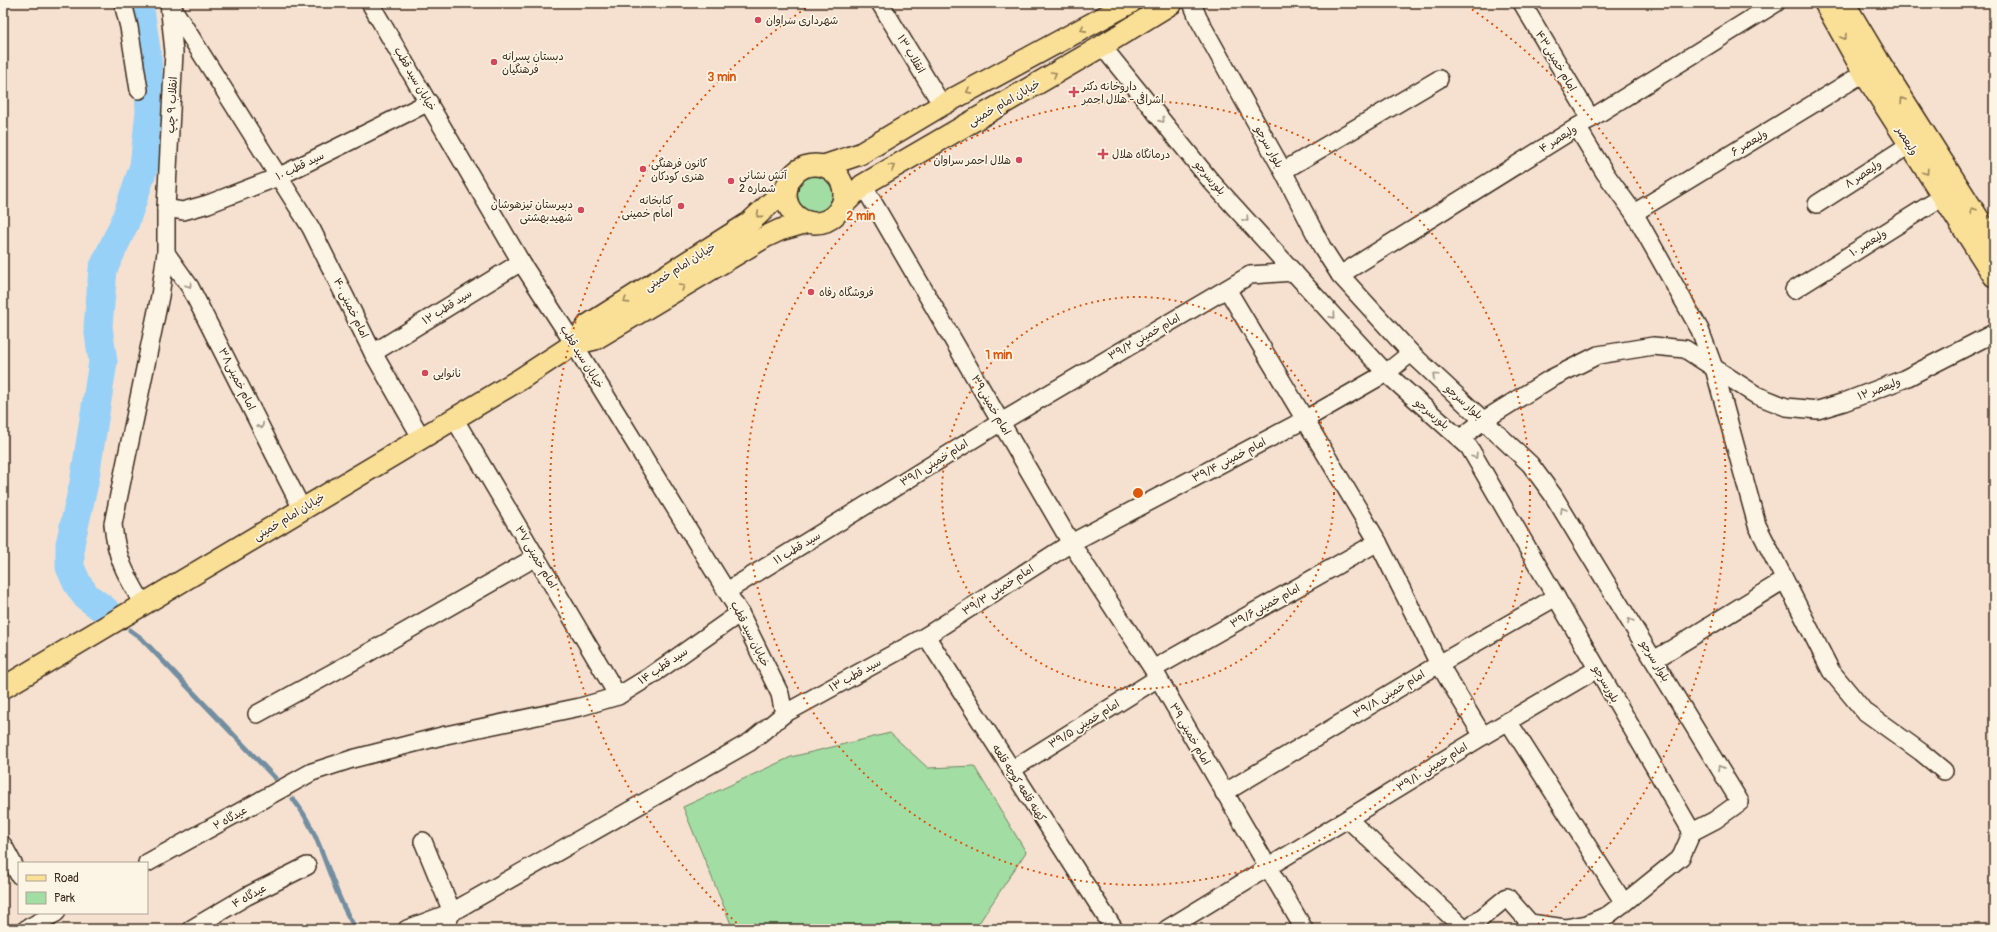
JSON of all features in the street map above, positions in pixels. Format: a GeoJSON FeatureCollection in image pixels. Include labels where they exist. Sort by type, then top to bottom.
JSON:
{"type":"FeatureCollection","features":[{"type":"Feature","properties":{"kind":"main road"},"geometry":{"type":"LineString","coordinates":[[824,166],[860,154],[942,105],[1116,8],[1130,3]]}},
{"type":"Feature","properties":{"kind":"main road","name":"خیابان امام خمینی"},"geometry":{"type":"LineString","coordinates":[[840,208],[864,184],[1102,46],[1172,3]]}},
{"type":"Feature","properties":{"kind":"main road","name":"ولیعصر"},"geometry":{"type":"LineString","coordinates":[[1825,3],[1864,73],[1994,276]]}},
{"type":"Feature","properties":{"kind":"main road","name":"ولیعصر"},"geometry":{"type":"LineString","coordinates":[[1844,3],[1878,60],[1994,243]]}},
{"type":"Feature","properties":{"kind":"main road"},"geometry":{"type":"LineString","coordinates":[[815,165],[824,166],[832,170],[842,183],[843,200],[840,208],[834,216],[826,221],[816,223],[808,222],[799,218],[790,209],[786,197],[787,188],[790,180],[802,168],[815,165]]}},
{"type":"Feature","properties":{"kind":"main road","name":"خیابان امام خمینی"},"geometry":{"type":"LineString","coordinates":[[574,344],[588,325],[749,223],[787,188]]}},
{"type":"Feature","properties":{"kind":"main road","name":"خیابان امام خمینی"},"geometry":{"type":"LineString","coordinates":[[3,688],[422,439],[454,418],[519,380],[574,344],[595,339],[765,237],[780,230],[808,222]]}},
{"type":"Feature","properties":{"kind":"street"},"geometry":{"type":"LineString","coordinates":[[123,3],[129,27],[139,90]]}},
{"type":"Feature","properties":{"kind":"street","name":"خیابان سید قطب"},"geometry":{"type":"LineString","coordinates":[[370,3],[521,262],[574,344],[740,612],[780,694],[784,714]]}},
{"type":"Feature","properties":{"kind":"street","name":"انقلاب ۱۳"},"geometry":{"type":"LineString","coordinates":[[880,3],[942,105]]}},
{"type":"Feature","properties":{"kind":"street","name":"بلوار سرجو"},"geometry":{"type":"LineString","coordinates":[[1192,3],[1198,18],[1283,171],[1322,247],[1340,275],[1411,353],[1530,464],[1553,495],[1740,802],[1715,820],[1692,832]]}},
{"type":"Feature","properties":{"kind":"street","name":"امام خمینی۴۳"},"geometry":{"type":"LineString","coordinates":[[1522,3],[1584,123],[1605,173],[1634,213],[1700,330],[1714,368],[1757,525],[1831,671],[1864,711],[1921,752],[1944,771]]}},
{"type":"Feature","properties":{"kind":"street","name":"ولیعصر ۴"},"geometry":{"type":"LineString","coordinates":[[1340,275],[1776,3]]}},
{"type":"Feature","properties":{"kind":"street","name":"امام خمینی ۴۰"},"geometry":{"type":"LineString","coordinates":[[169,4],[311,228],[373,353],[422,439]]}},
{"type":"Feature","properties":{"kind":"street","name":"انقلاب ۹ چپ"},"geometry":{"type":"LineString","coordinates":[[143,604],[119,560],[113,524],[160,296],[166,253],[166,208],[174,52],[169,4]]}},
{"type":"Feature","properties":{"kind":"street","name":"بلورسرجو"},"geometry":{"type":"LineString","coordinates":[[1102,46],[1210,180],[1386,373],[1461,438],[1469,447],[1483,468],[1692,832]]}},
{"type":"Feature","properties":{"kind":"street","name":"ولیعصر ۶"},"geometry":{"type":"LineString","coordinates":[[1634,213],[1864,73]]}},
{"type":"Feature","properties":{"kind":"street"},"geometry":{"type":"LineString","coordinates":[[1283,171],[1439,79]]}},
{"type":"Feature","properties":{"kind":"street","name":"سید قطب ۱۰"},"geometry":{"type":"LineString","coordinates":[[166,208],[183,211],[208,204],[278,177],[429,102]]}},
{"type":"Feature","properties":{"kind":"street","name":"ولیعصر ۸"},"geometry":{"type":"LineString","coordinates":[[1818,204],[1909,145]]}},
{"type":"Feature","properties":{"kind":"street","name":"امام خمینی۳۹"},"geometry":{"type":"LineString","coordinates":[[864,184],[1071,543]]}},
{"type":"Feature","properties":{"kind":"street","name":"ولیعصر ۱۰"},"geometry":{"type":"LineString","coordinates":[[1794,290],[1942,196]]}},
{"type":"Feature","properties":{"kind":"street","name":"امام خمینی۳۸"},"geometry":{"type":"LineString","coordinates":[[166,253],[190,287],[302,509]]}},
{"type":"Feature","properties":{"kind":"street","name":"سید قطب ۱۲"},"geometry":{"type":"LineString","coordinates":[[373,353],[521,262]]}},
{"type":"Feature","properties":{"kind":"street","name":"امام خمینی ۳۹/۲"},"geometry":{"type":"LineString","coordinates":[[1001,422],[1250,275],[1294,272]]}},
{"type":"Feature","properties":{"kind":"street"},"geometry":{"type":"LineString","coordinates":[[1227,289],[1378,542],[1439,664],[1483,736]]}},
{"type":"Feature","properties":{"kind":"street","name":"ولیعصر ۱۲"},"geometry":{"type":"LineString","coordinates":[[1461,438],[1484,420],[1550,379],[1598,355],[1653,346],[1685,349],[1756,395],[1786,407],[1818,410],[1844,402],[1904,379],[1994,332]]}},
{"type":"Feature","properties":{"kind":"street","name":"امام خمینی ۳۹/۴"},"geometry":{"type":"LineString","coordinates":[[1071,543],[1304,420],[1386,373],[1411,353]]}},
{"type":"Feature","properties":{"kind":"street","name":"امام خمینی ۳۷"},"geometry":{"type":"LineString","coordinates":[[454,418],[618,696]]}},
{"type":"Feature","properties":{"kind":"street","name":"امام خمینی ۳۹/۱"},"geometry":{"type":"LineString","coordinates":[[868,505],[1001,422]]}},
{"type":"Feature","properties":{"kind":"street","name":"سید قطب ۱۱"},"geometry":{"type":"LineString","coordinates":[[727,591],[868,505]]}},
{"type":"Feature","properties":{"kind":"street","name":"امام خمینی۳۹/۶"},"geometry":{"type":"LineString","coordinates":[[1155,674],[1378,542]]}},
{"type":"Feature","properties":{"kind":"street","name":"امام خمینی ۳۹/۳"},"geometry":{"type":"LineString","coordinates":[[926,636],[1071,543]]}},
{"type":"Feature","properties":{"kind":"street","name":"امام خمینی ۳۹"},"geometry":{"type":"LineString","coordinates":[[1071,543],[1155,674],[1304,929]]}},
{"type":"Feature","properties":{"kind":"street"},"geometry":{"type":"LineString","coordinates":[[257,714],[361,657],[536,557]]}},
{"type":"Feature","properties":{"kind":"street"},"geometry":{"type":"LineString","coordinates":[[1654,660],[1784,580]]}},
{"type":"Feature","properties":{"kind":"street","name":"امام خمینی ۳۹/۸"},"geometry":{"type":"LineString","coordinates":[[1224,793],[1439,664],[1556,597]]}},
{"type":"Feature","properties":{"kind":"street","name":"سید قطب ۱۴"},"geometry":{"type":"LineString","coordinates":[[580,707],[618,696],[649,677],[740,612]]}},
{"type":"Feature","properties":{"kind":"street","name":"سید قطب ۱۳"},"geometry":{"type":"LineString","coordinates":[[407,929],[452,912],[750,742],[784,714],[926,636]]}},
{"type":"Feature","properties":{"kind":"street","name":"کهنه قلعه کوچه قلعه"},"geometry":{"type":"LineString","coordinates":[[926,636],[1114,929]]}},
{"type":"Feature","properties":{"kind":"street","name":"امام خمینی ۳۹/۱۰"},"geometry":{"type":"LineString","coordinates":[[1167,929],[1268,869],[1483,736],[1598,669]]}},
{"type":"Feature","properties":{"kind":"street","name":"امام خمینی ۳۹/۵"},"geometry":{"type":"LineString","coordinates":[[1011,770],[1155,674]]}},
{"type":"Feature","properties":{"kind":"street","name":"عیدگاه ۲"},"geometry":{"type":"LineString","coordinates":[[148,862],[312,772],[352,759],[446,735],[580,707]]}},
{"type":"Feature","properties":{"kind":"street"},"geometry":{"type":"LineString","coordinates":[[1508,721],[1624,903]]}},
{"type":"Feature","properties":{"kind":"street"},"geometry":{"type":"LineString","coordinates":[[1348,819],[1464,929]]}},
{"type":"Feature","properties":{"kind":"street"},"geometry":{"type":"LineString","coordinates":[[1468,929],[1507,897],[1530,923],[1565,928],[1587,924],[1608,915],[1681,857],[1692,832]]}},
{"type":"Feature","properties":{"kind":"street"},"geometry":{"type":"LineString","coordinates":[[423,841],[452,912],[444,929]]}},
{"type":"Feature","properties":{"kind":"street"},"geometry":{"type":"LineString","coordinates":[[3,845],[18,873]]}},
{"type":"Feature","properties":{"kind":"street","name":"عیدگاه ۴"},"geometry":{"type":"LineString","coordinates":[[191,929],[247,896],[307,866]]}},
{"type":"Feature","properties":{"kind":"street"},"geometry":{"type":"LineString","coordinates":[[26,929],[47,919]]}},
{"type":"Feature","properties":{"kind":"green space"},"geometry":{"type":"Polygon","coordinates":[[[815,174],[823,176],[829,180],[833,186],[835,194],[833,202],[829,208],[823,212],[815,214],[807,212],[801,208],[797,202],[795,194],[797,186],[801,180],[807,176],[815,174]]]}},
{"type":"Feature","properties":{"kind":"green space"},"geometry":{"type":"Polygon","coordinates":[[[890,733],[928,768],[974,766],[1026,852],[975,929],[733,929],[683,807],[791,757],[890,733]]]}},
{"type":"Feature","properties":{"kind":"waterway"},"geometry":{"type":"LineString","coordinates":[[106,611],[86,596],[77,583],[70,567],[70,544],[84,483],[103,362],[98,327],[103,269],[125,222],[144,166],[150,111],[147,56],[139,3]]}},
{"type":"Feature","properties":{"kind":"waterway"},"geometry":{"type":"LineString","coordinates":[[130,630],[141,638],[275,778]]}},
{"type":"Feature","properties":{"kind":"waterway"},"geometry":{"type":"LineString","coordinates":[[293,799],[304,814],[312,830],[339,897],[356,929]]}},
{"type":"Feature","properties":{"kind":"place","name":"شهرداری سراوان"},"geometry":{"type":"Point","coordinates":[758,20]}},
{"type":"Feature","properties":{"kind":"place","name":"دبستان پسرانه فرهنگیان"},"geometry":{"type":"Point","coordinates":[494,62]}},
{"type":"Feature","properties":{"kind":"place","name":"داروخانه دکتر اشرافی - هلال احمر"},"geometry":{"type":"Point","coordinates":[1074,92]}},
{"type":"Feature","properties":{"kind":"place","name":"درمانگاه هلال"},"geometry":{"type":"Point","coordinates":[1103,154]}},
{"type":"Feature","properties":{"kind":"place","name":"هلال احمر سراوان"},"geometry":{"type":"Point","coordinates":[1019,160]}},
{"type":"Feature","properties":{"kind":"place","name":"کانون فرهنگی هنری کودکان"},"geometry":{"type":"Point","coordinates":[643,169]}},
{"type":"Feature","properties":{"kind":"place","name":"آتش نشانی شماره 2"},"geometry":{"type":"Point","coordinates":[731,181]}},
{"type":"Feature","properties":{"kind":"place","name":"کتابخانه امام خمینی"},"geometry":{"type":"Point","coordinates":[681,206]}},
{"type":"Feature","properties":{"kind":"place","name":"دبیرستان تیزهوشان شهیدبهشتی"},"geometry":{"type":"Point","coordinates":[581,210]}},
{"type":"Feature","properties":{"kind":"place","name":"فروشگاه رفاه"},"geometry":{"type":"Point","coordinates":[811,292]}},
{"type":"Feature","properties":{"kind":"place","name":"نانوایی"},"geometry":{"type":"Point","coordinates":[425,373]}}]}
